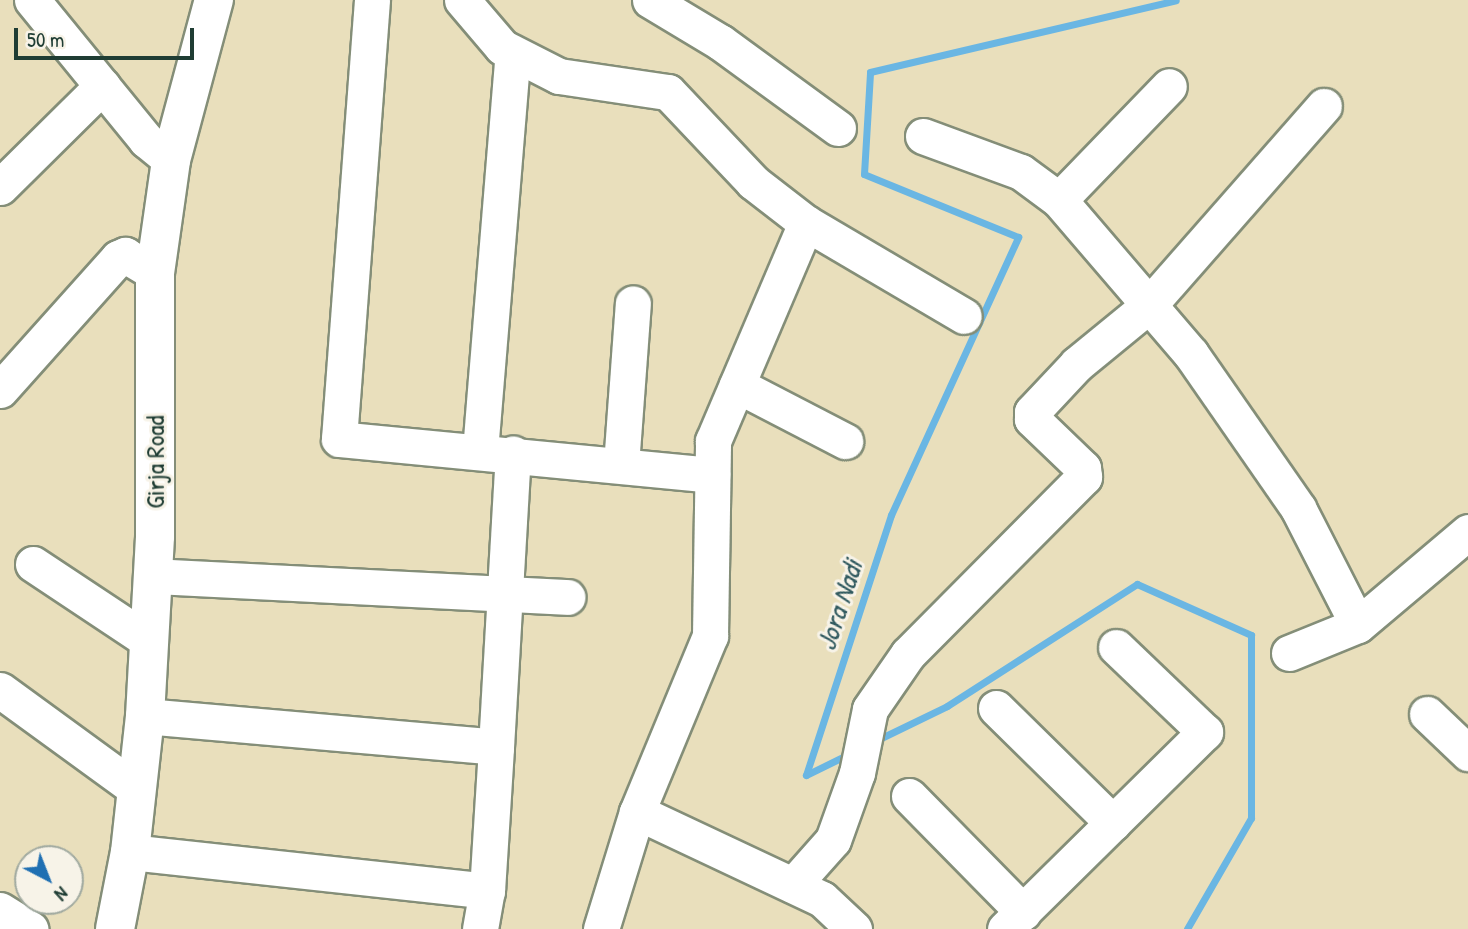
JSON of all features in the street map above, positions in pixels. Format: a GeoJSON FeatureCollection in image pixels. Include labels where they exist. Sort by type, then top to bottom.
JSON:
{"type":"FeatureCollection","features":[{"type":"Feature","properties":{"kind":"main road","name":"Girja Road"},"geometry":{"type":"LineString","coordinates":[[115,929],[130,852],[145,716],[153,576],[155,273],[171,160],[214,0]]}},
{"type":"Feature","properties":{"kind":"street"},"geometry":{"type":"LineString","coordinates":[[32,0],[153,148],[171,160]]}},
{"type":"Feature","properties":{"kind":"street"},"geometry":{"type":"LineString","coordinates":[[372,0],[339,439],[497,452],[712,475]]}},
{"type":"Feature","properties":{"kind":"street"},"geometry":{"type":"LineString","coordinates":[[462,0],[502,47],[559,76],[668,92],[753,182],[806,223],[964,316]]}},
{"type":"Feature","properties":{"kind":"street"},"geometry":{"type":"LineString","coordinates":[[650,0],[720,42],[838,128]]}},
{"type":"Feature","properties":{"kind":"street"},"geometry":{"type":"LineString","coordinates":[[480,929],[487,891],[505,593],[497,452],[513,53]]}},
{"type":"Feature","properties":{"kind":"street"},"geometry":{"type":"LineString","coordinates":[[0,187],[102,86]]}},
{"type":"Feature","properties":{"kind":"street"},"geometry":{"type":"LineString","coordinates":[[1059,200],[1169,86]]}},
{"type":"Feature","properties":{"kind":"street"},"geometry":{"type":"LineString","coordinates":[[793,885],[833,840],[858,774],[870,709],[908,654],[1084,477],[1083,468],[1032,419],[1032,412],[1076,364],[1149,305],[1324,106]]}},
{"type":"Feature","properties":{"kind":"street"},"geometry":{"type":"LineString","coordinates":[[923,136],[1021,172],[1059,200],[1191,355],[1298,508],[1358,625]]}},
{"type":"Feature","properties":{"kind":"street"},"geometry":{"type":"LineString","coordinates":[[601,929],[637,812],[710,636],[713,441],[806,223]]}},
{"type":"Feature","properties":{"kind":"street"},"geometry":{"type":"LineString","coordinates":[[0,390],[118,258],[125,255],[155,273]]}},
{"type":"Feature","properties":{"kind":"street"},"geometry":{"type":"LineString","coordinates":[[621,465],[633,303]]}},
{"type":"Feature","properties":{"kind":"street"},"geometry":{"type":"LineString","coordinates":[[737,385],[845,442]]}},
{"type":"Feature","properties":{"kind":"street"},"geometry":{"type":"LineString","coordinates":[[1289,653],[1358,625],[1468,532]]}},
{"type":"Feature","properties":{"kind":"street"},"geometry":{"type":"LineString","coordinates":[[33,564],[149,641]]}},
{"type":"Feature","properties":{"kind":"street"},"geometry":{"type":"LineString","coordinates":[[153,576],[567,597]]}},
{"type":"Feature","properties":{"kind":"street"},"geometry":{"type":"LineString","coordinates":[[909,796],[1014,920],[1205,732],[1116,647]]}},
{"type":"Feature","properties":{"kind":"street"},"geometry":{"type":"LineString","coordinates":[[0,690],[136,789]]}},
{"type":"Feature","properties":{"kind":"street"},"geometry":{"type":"LineString","coordinates":[[996,708],[1113,823]]}},
{"type":"Feature","properties":{"kind":"street"},"geometry":{"type":"LineString","coordinates":[[1427,714],[1468,753]]}},
{"type":"Feature","properties":{"kind":"street"},"geometry":{"type":"LineString","coordinates":[[145,716],[496,747]]}},
{"type":"Feature","properties":{"kind":"street"},"geometry":{"type":"LineString","coordinates":[[637,812],[822,899],[854,929]]}},
{"type":"Feature","properties":{"kind":"street"},"geometry":{"type":"LineString","coordinates":[[130,852],[487,891]]}},
{"type":"Feature","properties":{"kind":"street"},"geometry":{"type":"LineString","coordinates":[[0,910],[30,929]]}},
{"type":"Feature","properties":{"kind":"waterway","name":"Jora Nadi"},"geometry":{"type":"LineString","coordinates":[[849,754],[806,775],[891,515],[1018,237],[864,174],[870,72],[1176,0]]}},
{"type":"Feature","properties":{"kind":"waterway","name":"Jora Nadi"},"geometry":{"type":"LineString","coordinates":[[875,741],[947,706],[1137,584],[1251,635],[1251,818],[1187,929]]}}]}
